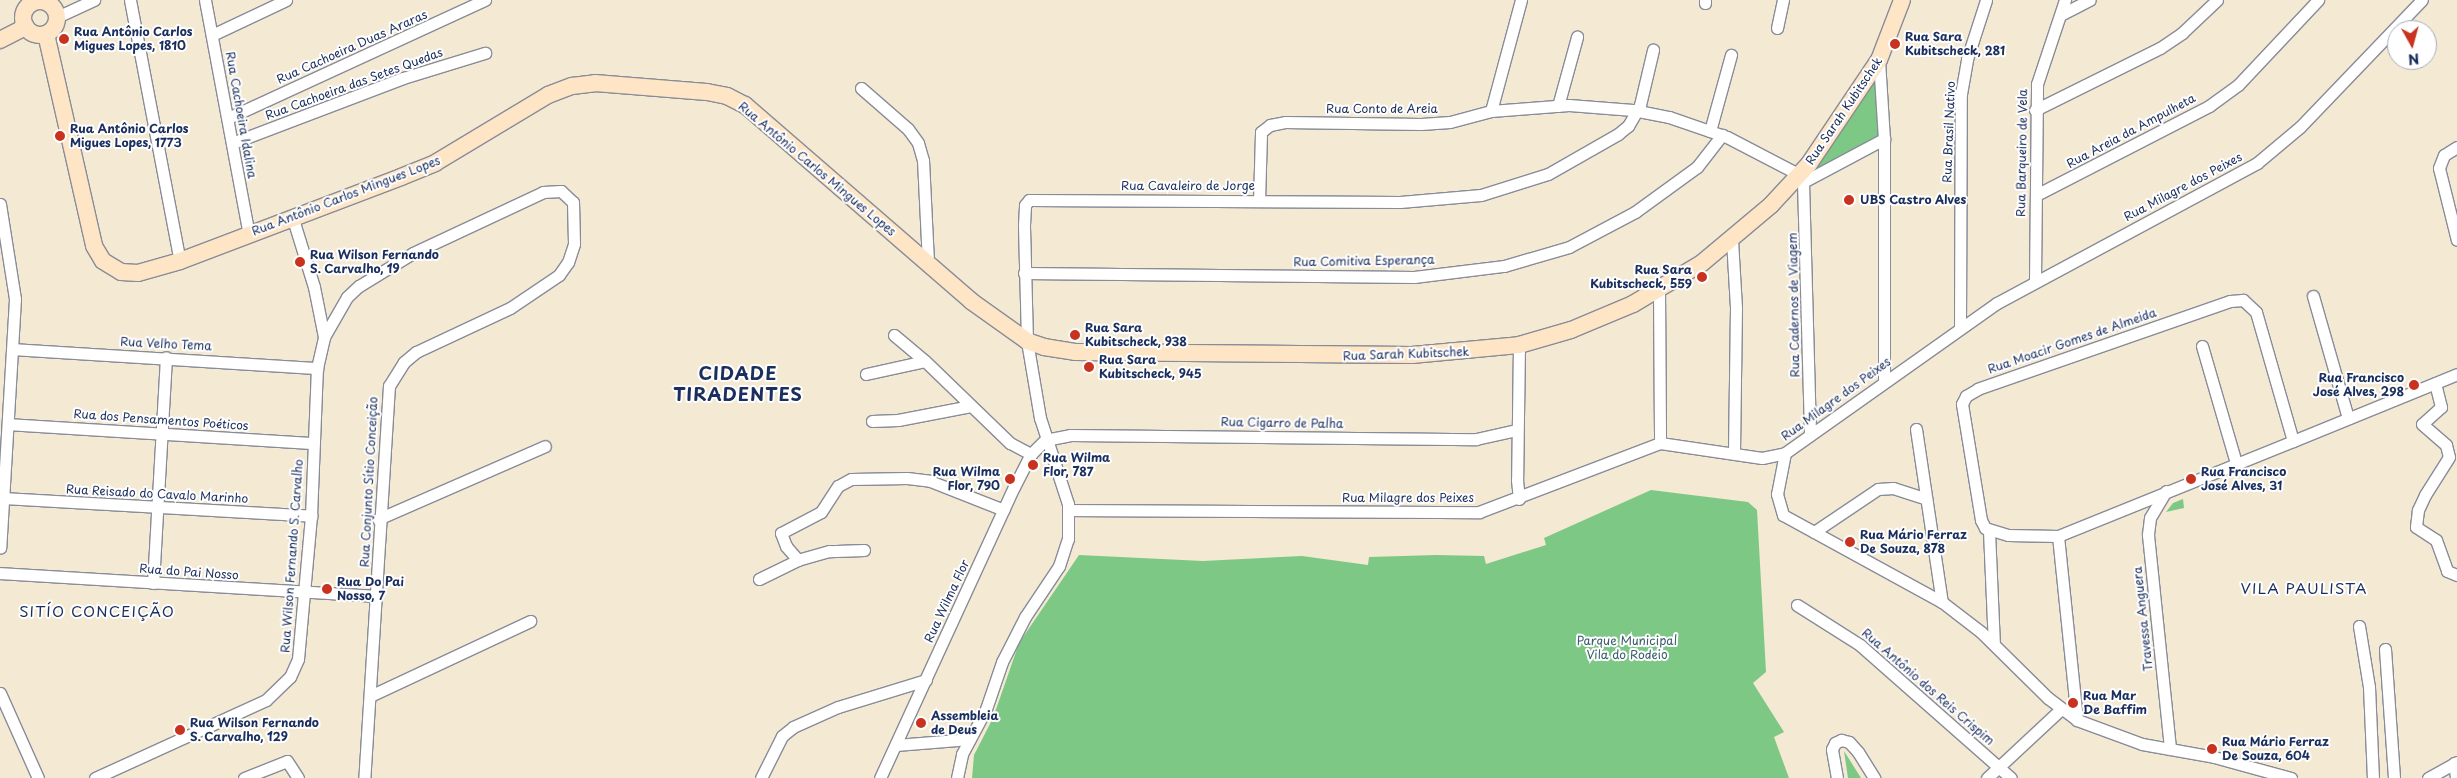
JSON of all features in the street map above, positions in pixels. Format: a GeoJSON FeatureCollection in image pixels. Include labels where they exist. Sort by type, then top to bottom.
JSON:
{"type":"FeatureCollection","features":[{"type":"Feature","properties":{"kind":"street"},"geometry":{"type":"LineString","coordinates":[[57,17],[94,0]]}},
{"type":"Feature","properties":{"kind":"street"},"geometry":{"type":"LineString","coordinates":[[130,0],[180,261]]}},
{"type":"Feature","properties":{"kind":"street","name":"Rua Cachoeira Idalina"},"geometry":{"type":"LineString","coordinates":[[205,0],[249,234]]}},
{"type":"Feature","properties":{"kind":"street"},"geometry":{"type":"LineString","coordinates":[[212,34],[286,0]]}},
{"type":"Feature","properties":{"kind":"street","name":"Rua Cachoeira Duas Araras"},"geometry":{"type":"LineString","coordinates":[[228,118],[485,0]]}},
{"type":"Feature","properties":{"kind":"street"},"geometry":{"type":"LineString","coordinates":[[1491,111],[1521,0]]}},
{"type":"Feature","properties":{"kind":"street"},"geometry":{"type":"LineString","coordinates":[[1777,28],[1783,0]]}},
{"type":"Feature","properties":{"kind":"street","name":"Rua Sarah Kubitschek"},"geometry":{"type":"LineString","coordinates":[[1027,341],[1075,352],[1304,357],[1447,354],[1519,345],[1605,317],[1659,290],[1732,240],[1802,178],[1879,60],[1902,0]]}},
{"type":"Feature","properties":{"kind":"street","name":"Rua Brasil Nativo"},"geometry":{"type":"LineString","coordinates":[[1960,327],[1962,94],[1968,59],[1986,0]]}},
{"type":"Feature","properties":{"kind":"street","name":"Rua Barqueiro de Vela"},"geometry":{"type":"LineString","coordinates":[[2035,281],[2035,110],[2039,74],[2066,0]]}},
{"type":"Feature","properties":{"kind":"street"},"geometry":{"type":"LineString","coordinates":[[2062,14],[2090,0]]}},
{"type":"Feature","properties":{"kind":"street"},"geometry":{"type":"LineString","coordinates":[[2035,110],[2160,48],[2182,33],[2217,0]]}},
{"type":"Feature","properties":{"kind":"street","name":"Rua Areia da Ampulheta"},"geometry":{"type":"LineString","coordinates":[[2036,195],[2209,106],[2238,85],[2318,0]]}},
{"type":"Feature","properties":{"kind":"street","name":"Rua Milagre dos Peixes"},"geometry":{"type":"LineString","coordinates":[[1069,510],[1486,512],[1660,442],[1762,458],[1785,452],[1810,436],[1960,327],[2035,281],[2257,163],[2300,128],[2422,0]]}},
{"type":"Feature","properties":{"kind":"street"},"geometry":{"type":"LineString","coordinates":[[38,1],[49,4],[57,17],[54,27],[46,34],[35,34],[26,27],[25,10],[38,1]]}},
{"type":"Feature","properties":{"kind":"street"},"geometry":{"type":"LineString","coordinates":[[0,40],[26,27]]}},
{"type":"Feature","properties":{"kind":"street","name":"Rua Antônio Carlos Mingues Lopes"},"geometry":{"type":"LineString","coordinates":[[46,34],[94,246],[103,261],[121,272],[138,273],[180,261],[435,163],[548,95],[572,86],[595,83],[679,88],[727,96],[745,105],[971,301],[1027,341]]}},
{"type":"Feature","properties":{"kind":"street"},"geometry":{"type":"LineString","coordinates":[[1558,106],[1577,37]]}},
{"type":"Feature","properties":{"kind":"street"},"geometry":{"type":"LineString","coordinates":[[1637,110],[1653,50]]}},
{"type":"Feature","properties":{"kind":"street","name":"Rua Cachoeira das Setes Quedas"},"geometry":{"type":"LineString","coordinates":[[232,143],[403,78],[485,53]]}},
{"type":"Feature","properties":{"kind":"street"},"geometry":{"type":"LineString","coordinates":[[1710,130],[1731,55]]}},
{"type":"Feature","properties":{"kind":"street"},"geometry":{"type":"LineString","coordinates":[[1879,60],[1884,139],[1884,381]]}},
{"type":"Feature","properties":{"kind":"street"},"geometry":{"type":"LineString","coordinates":[[861,88],[908,129],[918,143],[923,160],[928,264]]}},
{"type":"Feature","properties":{"kind":"street","name":"Rua Conto de Areia"},"geometry":{"type":"LineString","coordinates":[[1259,201],[1262,132],[1270,125],[1285,122],[1421,124],[1450,122],[1491,111],[1558,106],[1637,110],[1710,130],[1802,178]]}},
{"type":"Feature","properties":{"kind":"street","name":"Rua Cavaleiro de Jorge"},"geometry":{"type":"LineString","coordinates":[[1069,510],[1045,440],[1027,341],[1024,212],[1029,200],[1424,202],[1481,195],[1526,182],[1579,158],[1618,134],[1637,110]]}},
{"type":"Feature","properties":{"kind":"street","name":"Rua Comitiva Esperança"},"geometry":{"type":"LineString","coordinates":[[1024,273],[1414,276],[1504,266],[1569,247],[1636,212],[1697,167],[1722,135]]}},
{"type":"Feature","properties":{"kind":"street"},"geometry":{"type":"LineString","coordinates":[[1802,178],[1884,139]]}},
{"type":"Feature","properties":{"kind":"street"},"geometry":{"type":"LineString","coordinates":[[2457,147],[2444,155],[2439,168],[2457,240]]}},
{"type":"Feature","properties":{"kind":"street","name":"Rua Cadernos de Viagem"},"geometry":{"type":"LineString","coordinates":[[1802,178],[1810,436]]}},
{"type":"Feature","properties":{"kind":"street","name":"Rua Conjunto Sítio Conceição"},"geometry":{"type":"LineString","coordinates":[[324,337],[348,297],[359,286],[405,258],[543,192],[561,191],[572,202],[574,244],[568,262],[559,275],[510,308],[416,352],[395,375],[386,396],[378,519],[376,596],[364,778]]}},
{"type":"Feature","properties":{"kind":"street"},"geometry":{"type":"LineString","coordinates":[[0,204],[15,299],[0,548]]}},
{"type":"Feature","properties":{"kind":"street","name":"Rua Wilson Fernando S. Carvalho"},"geometry":{"type":"LineString","coordinates":[[97,778],[266,700],[280,690],[290,677],[298,659],[311,516],[318,368],[324,337],[314,287],[293,219]]}},
{"type":"Feature","properties":{"kind":"street"},"geometry":{"type":"LineString","coordinates":[[1732,240],[1736,308],[1734,454]]}},
{"type":"Feature","properties":{"kind":"street"},"geometry":{"type":"LineString","coordinates":[[1659,290],[1660,442]]}},
{"type":"Feature","properties":{"kind":"street"},"geometry":{"type":"LineString","coordinates":[[2313,296],[2348,418]]}},
{"type":"Feature","properties":{"kind":"street","name":"Rua Moacir Gomes de Almeida"},"geometry":{"type":"LineString","coordinates":[[1989,531],[1981,520],[1962,410],[1966,396],[2230,300],[2247,302],[2256,312],[2293,441]]}},
{"type":"Feature","properties":{"kind":"street"},"geometry":{"type":"LineString","coordinates":[[894,335],[925,361],[1010,443],[1032,454]]}},
{"type":"Feature","properties":{"kind":"street"},"geometry":{"type":"LineString","coordinates":[[1519,345],[1517,430],[1519,499]]}},
{"type":"Feature","properties":{"kind":"street"},"geometry":{"type":"LineString","coordinates":[[2202,346],[2236,464]]}},
{"type":"Feature","properties":{"kind":"street","name":"Rua Velho Tema"},"geometry":{"type":"LineString","coordinates":[[13,350],[166,356],[318,368]]}},
{"type":"Feature","properties":{"kind":"street"},"geometry":{"type":"LineString","coordinates":[[152,583],[166,356]]}},
{"type":"Feature","properties":{"kind":"street"},"geometry":{"type":"LineString","coordinates":[[866,374],[925,361]]}},
{"type":"Feature","properties":{"kind":"street"},"geometry":{"type":"LineString","coordinates":[[1994,644],[1989,531],[2058,536],[2457,374]]}},
{"type":"Feature","properties":{"kind":"street"},"geometry":{"type":"LineString","coordinates":[[2435,383],[2441,407],[2422,424],[2446,445],[2449,457],[2425,495],[2418,510],[2416,527],[2419,532],[2436,540],[2445,567],[2457,575]]}},
{"type":"Feature","properties":{"kind":"street"},"geometry":{"type":"LineString","coordinates":[[872,421],[898,420],[971,406]]}},
{"type":"Feature","properties":{"kind":"street","name":"Rua dos Pensamentos Poéticos"},"geometry":{"type":"LineString","coordinates":[[8,424],[313,443]]}},
{"type":"Feature","properties":{"kind":"street"},"geometry":{"type":"LineString","coordinates":[[1916,429],[1942,602]]}},
{"type":"Feature","properties":{"kind":"street","name":"Rua Cigarro de Palha"},"geometry":{"type":"LineString","coordinates":[[1045,440],[1070,435],[1476,439],[1517,430]]}},
{"type":"Feature","properties":{"kind":"street","name":"Rua Wilma Flor"},"geometry":{"type":"LineString","coordinates":[[880,778],[1004,510],[1032,454],[1045,440]]}},
{"type":"Feature","properties":{"kind":"street"},"geometry":{"type":"LineString","coordinates":[[378,519],[544,446]]}},
{"type":"Feature","properties":{"kind":"street"},"geometry":{"type":"LineString","coordinates":[[1785,452],[1777,487],[1778,505],[1791,522],[1814,532],[1942,602],[1994,644],[2061,709],[2077,720],[2124,738],[2292,778]]}},
{"type":"Feature","properties":{"kind":"street"},"geometry":{"type":"LineString","coordinates":[[798,560],[786,546],[781,536],[782,531],[818,514],[838,486],[851,479],[907,478],[930,481],[1004,510]]}},
{"type":"Feature","properties":{"kind":"street"},"geometry":{"type":"LineString","coordinates":[[1814,532],[1878,489],[1893,488],[1926,499]]}},
{"type":"Feature","properties":{"kind":"street","name":"Travessa Anguera"},"geometry":{"type":"LineString","coordinates":[[2166,491],[2150,518],[2148,535],[2170,748]]}},
{"type":"Feature","properties":{"kind":"street","name":"Rua Reisado do Cavalo Marinho"},"geometry":{"type":"LineString","coordinates":[[3,498],[311,516]]}},
{"type":"Feature","properties":{"kind":"street"},"geometry":{"type":"LineString","coordinates":[[957,778],[962,754],[986,709],[1014,638],[1059,566],[1068,539],[1069,510]]}},
{"type":"Feature","properties":{"kind":"street"},"geometry":{"type":"LineString","coordinates":[[2058,536],[2077,720]]}},
{"type":"Feature","properties":{"kind":"street"},"geometry":{"type":"LineString","coordinates":[[759,579],[798,560],[830,551],[864,550]]}},
{"type":"Feature","properties":{"kind":"street","name":"Rua do Pai Nosso"},"geometry":{"type":"LineString","coordinates":[[0,574],[376,596]]}},
{"type":"Feature","properties":{"kind":"street","name":"Rua Antônio dos Reis Crispim"},"geometry":{"type":"LineString","coordinates":[[1797,605],[1860,645],[2011,778]]}},
{"type":"Feature","properties":{"kind":"street"},"geometry":{"type":"LineString","coordinates":[[370,696],[530,621]]}},
{"type":"Feature","properties":{"kind":"street"},"geometry":{"type":"LineString","coordinates":[[2359,626],[2365,663],[2373,778]]}},
{"type":"Feature","properties":{"kind":"street"},"geometry":{"type":"LineString","coordinates":[[2385,649],[2394,778]]}},
{"type":"Feature","properties":{"kind":"street"},"geometry":{"type":"LineString","coordinates":[[761,778],[782,736],[793,727],[838,707],[926,680]]}},
{"type":"Feature","properties":{"kind":"street"},"geometry":{"type":"LineString","coordinates":[[0,693],[38,778]]}},
{"type":"Feature","properties":{"kind":"street"},"geometry":{"type":"LineString","coordinates":[[1987,778],[2061,709]]}},
{"type":"Feature","properties":{"kind":"street"},"geometry":{"type":"LineString","coordinates":[[896,745],[970,739]]}},
{"type":"Feature","properties":{"kind":"street"},"geometry":{"type":"LineString","coordinates":[[1837,778],[1831,754],[1838,741],[1849,742],[1858,752],[1874,778]]}},
{"type":"Feature","properties":{"kind":"street"},"geometry":{"type":"LineString","coordinates":[[244,778],[283,761],[291,764],[298,778]]}},
{"type":"Feature","properties":{"kind":"street"},"geometry":{"type":"LineString","coordinates":[[2428,778],[2456,763],[2456,778]]}},
{"type":"Feature","properties":{"kind":"green space"},"geometry":{"type":"Polygon","coordinates":[[[1876,76],[1880,137],[1808,177],[1876,76]]]}},
{"type":"Feature","properties":{"kind":"green space","name":"Parque Municipal Vila do Rodeio"},"geometry":{"type":"Polygon","coordinates":[[[1651,490],[1748,502],[1757,510],[1766,672],[1753,683],[1784,732],[1774,737],[1789,778],[972,778],[974,755],[993,718],[1019,643],[1079,555],[1203,561],[1302,556],[1368,565],[1369,557],[1484,556],[1486,564],[1546,545],[1544,538],[1651,490]]]}},
{"type":"Feature","properties":{"kind":"green space"},"geometry":{"type":"Polygon","coordinates":[[[2183,499],[2184,508],[2166,512],[2173,503],[2183,499]]]}},
{"type":"Feature","properties":{"kind":"green space"},"geometry":{"type":"Polygon","coordinates":[[[1844,751],[1861,778],[1848,778],[1844,751]]]}},
{"type":"Feature","properties":{"kind":"place","name":"Rua Antônio Carlos Migues Lopes, 1810"},"geometry":{"type":"Point","coordinates":[64,39]}},
{"type":"Feature","properties":{"kind":"place","name":"Rua Sara Kubitscheck, 281"},"geometry":{"type":"Point","coordinates":[1895,44]}},
{"type":"Feature","properties":{"kind":"place","name":"Rua Antônio Carlos Migues Lopes, 1773"},"geometry":{"type":"Point","coordinates":[60,136]}},
{"type":"Feature","properties":{"kind":"place","name":"UBS Castro Alves"},"geometry":{"type":"Point","coordinates":[1849,200]}},
{"type":"Feature","properties":{"kind":"place","name":"Rua Wilson Fernando S. Carvalho, 19"},"geometry":{"type":"Point","coordinates":[300,262]}},
{"type":"Feature","properties":{"kind":"place","name":"Rua Sara Kubitscheck, 559"},"geometry":{"type":"Point","coordinates":[1702,277]}},
{"type":"Feature","properties":{"kind":"place","name":"Rua Sara Kubitscheck, 938"},"geometry":{"type":"Point","coordinates":[1075,335]}},
{"type":"Feature","properties":{"kind":"place","name":"Rua Sara Kubitscheck, 945"},"geometry":{"type":"Point","coordinates":[1089,367]}},
{"type":"Feature","properties":{"kind":"place","name":"Rua Francisco José Alves, 298"},"geometry":{"type":"Point","coordinates":[2414,385]}},
{"type":"Feature","properties":{"kind":"place","name":"Rua Wilma Flor, 787"},"geometry":{"type":"Point","coordinates":[1033,465]}},
{"type":"Feature","properties":{"kind":"place","name":"Rua Wilma Flor, 790"},"geometry":{"type":"Point","coordinates":[1010,479]}},
{"type":"Feature","properties":{"kind":"place","name":"Rua Francisco José Alves, 31"},"geometry":{"type":"Point","coordinates":[2191,479]}},
{"type":"Feature","properties":{"kind":"place","name":"Rua Mário Ferraz De Souza, 878"},"geometry":{"type":"Point","coordinates":[1850,542]}},
{"type":"Feature","properties":{"kind":"place","name":"Rua Do Pai Nosso, 7"},"geometry":{"type":"Point","coordinates":[327,589]}},
{"type":"Feature","properties":{"kind":"place","name":"Rua Mar De Baffim"},"geometry":{"type":"Point","coordinates":[2073,703]}},
{"type":"Feature","properties":{"kind":"place","name":"Assembleia de Deus"},"geometry":{"type":"Point","coordinates":[921,723]}},
{"type":"Feature","properties":{"kind":"place","name":"Rua Wilson Fernando S. Carvalho, 129"},"geometry":{"type":"Point","coordinates":[180,730]}},
{"type":"Feature","properties":{"kind":"place","name":"Rua Mário Ferraz De Souza, 604"},"geometry":{"type":"Point","coordinates":[2212,749]}},
{"type":"Feature","properties":{"kind":"district","name":"CIDADE TIRADENTES"},"geometry":{"type":"Point","coordinates":[738,384]}},
{"type":"Feature","properties":{"kind":"district","name":"VILA PAULISTA"},"geometry":{"type":"Point","coordinates":[2304,588]}},
{"type":"Feature","properties":{"kind":"district","name":"SITÍO CONCEIÇÃO"},"geometry":{"type":"Point","coordinates":[97,611]}}]}
